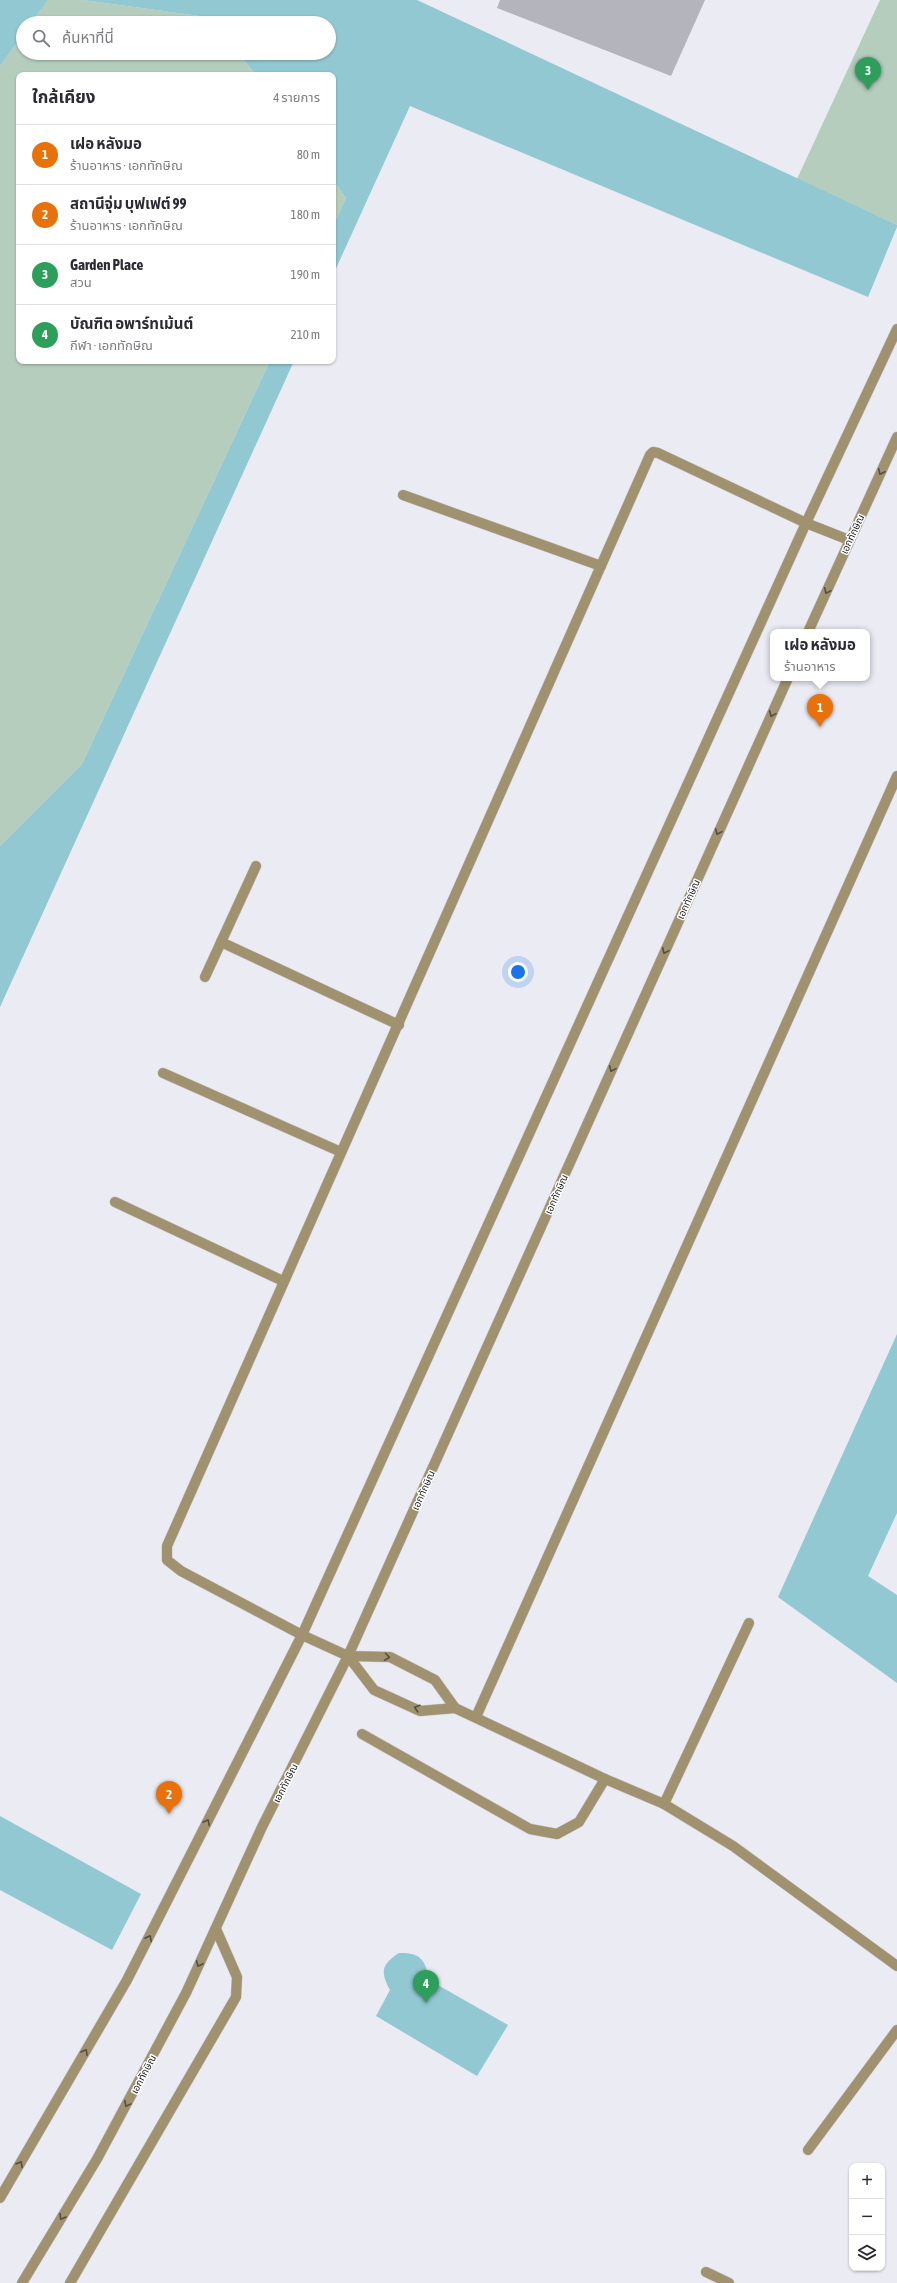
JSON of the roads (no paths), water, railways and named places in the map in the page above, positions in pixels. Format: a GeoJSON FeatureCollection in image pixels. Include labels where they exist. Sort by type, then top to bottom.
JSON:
{"type":"FeatureCollection","features":[{"type":"Feature","properties":{"kind":"street"},"geometry":{"type":"LineString","coordinates":[[0,2198],[127,1980],[302,1635],[806,523],[897,329]]}},
{"type":"Feature","properties":{"kind":"street","name":"เอกทักษิณ"},"geometry":{"type":"LineString","coordinates":[[809,629],[897,437]]}},
{"type":"Feature","properties":{"kind":"street"},"geometry":{"type":"LineString","coordinates":[[455,1708],[435,1680],[390,1656],[348,1656],[302,1635],[181,1571],[167,1560],[170,1539],[283,1281],[399,1025],[650,456],[653,452],[658,453],[806,523],[849,540]]}},
{"type":"Feature","properties":{"kind":"street"},"geometry":{"type":"LineString","coordinates":[[404,495],[601,566]]}},
{"type":"Feature","properties":{"kind":"street","name":"เอกทักษิณ"},"geometry":{"type":"LineString","coordinates":[[22,2283],[97,2159],[186,1994],[262,1827],[348,1656],[787,681]]}},
{"type":"Feature","properties":{"kind":"street"},"geometry":{"type":"LineString","coordinates":[[476,1717],[897,776]]}},
{"type":"Feature","properties":{"kind":"street"},"geometry":{"type":"LineString","coordinates":[[205,977],[256,866]]}},
{"type":"Feature","properties":{"kind":"street"},"geometry":{"type":"LineString","coordinates":[[221,942],[399,1025]]}},
{"type":"Feature","properties":{"kind":"street"},"geometry":{"type":"LineString","coordinates":[[163,1072],[341,1152]]}},
{"type":"Feature","properties":{"kind":"street"},"geometry":{"type":"LineString","coordinates":[[115,1202],[283,1281]]}},
{"type":"Feature","properties":{"kind":"street"},"geometry":{"type":"LineString","coordinates":[[664,1804],[749,1623]]}},
{"type":"Feature","properties":{"kind":"street"},"geometry":{"type":"LineString","coordinates":[[348,1656],[374,1690],[420,1711],[455,1708],[605,1779],[664,1804],[734,1846],[897,1966]]}},
{"type":"Feature","properties":{"kind":"street"},"geometry":{"type":"LineString","coordinates":[[362,1734],[530,1829],[557,1834],[579,1822],[605,1779]]}},
{"type":"Feature","properties":{"kind":"street"},"geometry":{"type":"LineString","coordinates":[[70,2283],[236,1997],[236,1978],[216,1928]]}},
{"type":"Feature","properties":{"kind":"street"},"geometry":{"type":"LineString","coordinates":[[808,2150],[897,2030]]}},
{"type":"Feature","properties":{"kind":"street"},"geometry":{"type":"LineString","coordinates":[[706,2272],[729,2283]]}},
{"type":"Feature","properties":{"kind":"water"},"geometry":{"type":"Polygon","coordinates":[[[0,0],[48,0],[36,16],[16,16],[16,44],[0,66],[0,0]]]}},
{"type":"Feature","properties":{"kind":"water"},"geometry":{"type":"Polygon","coordinates":[[[83,0],[417,0],[897,225],[897,227],[868,297],[410,106],[336,268],[336,220],[346,198],[336,184],[336,72],[254,72],[244,60],[336,60],[336,16],[200,16],[83,0]]]}},
{"type":"Feature","properties":{"kind":"water"},"geometry":{"type":"Polygon","coordinates":[[[269,364],[293,364],[0,1007],[0,846],[82,764],[269,364]]]}},
{"type":"Feature","properties":{"kind":"water"},"geometry":{"type":"Polygon","coordinates":[[[897,1334],[897,1513],[868,1576],[897,1595],[897,1683],[778,1597],[897,1334]]]}},
{"type":"Feature","properties":{"kind":"water"},"geometry":{"type":"Polygon","coordinates":[[[0,1816],[141,1894],[112,1950],[0,1890],[0,1816]]]}},
{"type":"Feature","properties":{"kind":"water"},"geometry":{"type":"Polygon","coordinates":[[[399,1953],[417,1956],[424,1962],[429,1980],[508,2025],[477,2076],[376,2016],[390,1990],[384,1974],[385,1965],[399,1953]]]}},
{"type":"Feature","properties":{"kind":"place","name":"Garden Place"},"geometry":{"type":"Point","coordinates":[868,90]}},
{"type":"Feature","properties":{"kind":"place","name":"เฝอ หลังมอ"},"geometry":{"type":"Point","coordinates":[820,727]}},
{"type":"Feature","properties":{"kind":"place","name":"สถานีจุ่ม บุฟเฟต์ 99"},"geometry":{"type":"Point","coordinates":[169,1814]}},
{"type":"Feature","properties":{"kind":"place","name":"บัณฑิต อพาร์ทเม้นต์"},"geometry":{"type":"Point","coordinates":[426,2003]}}]}
